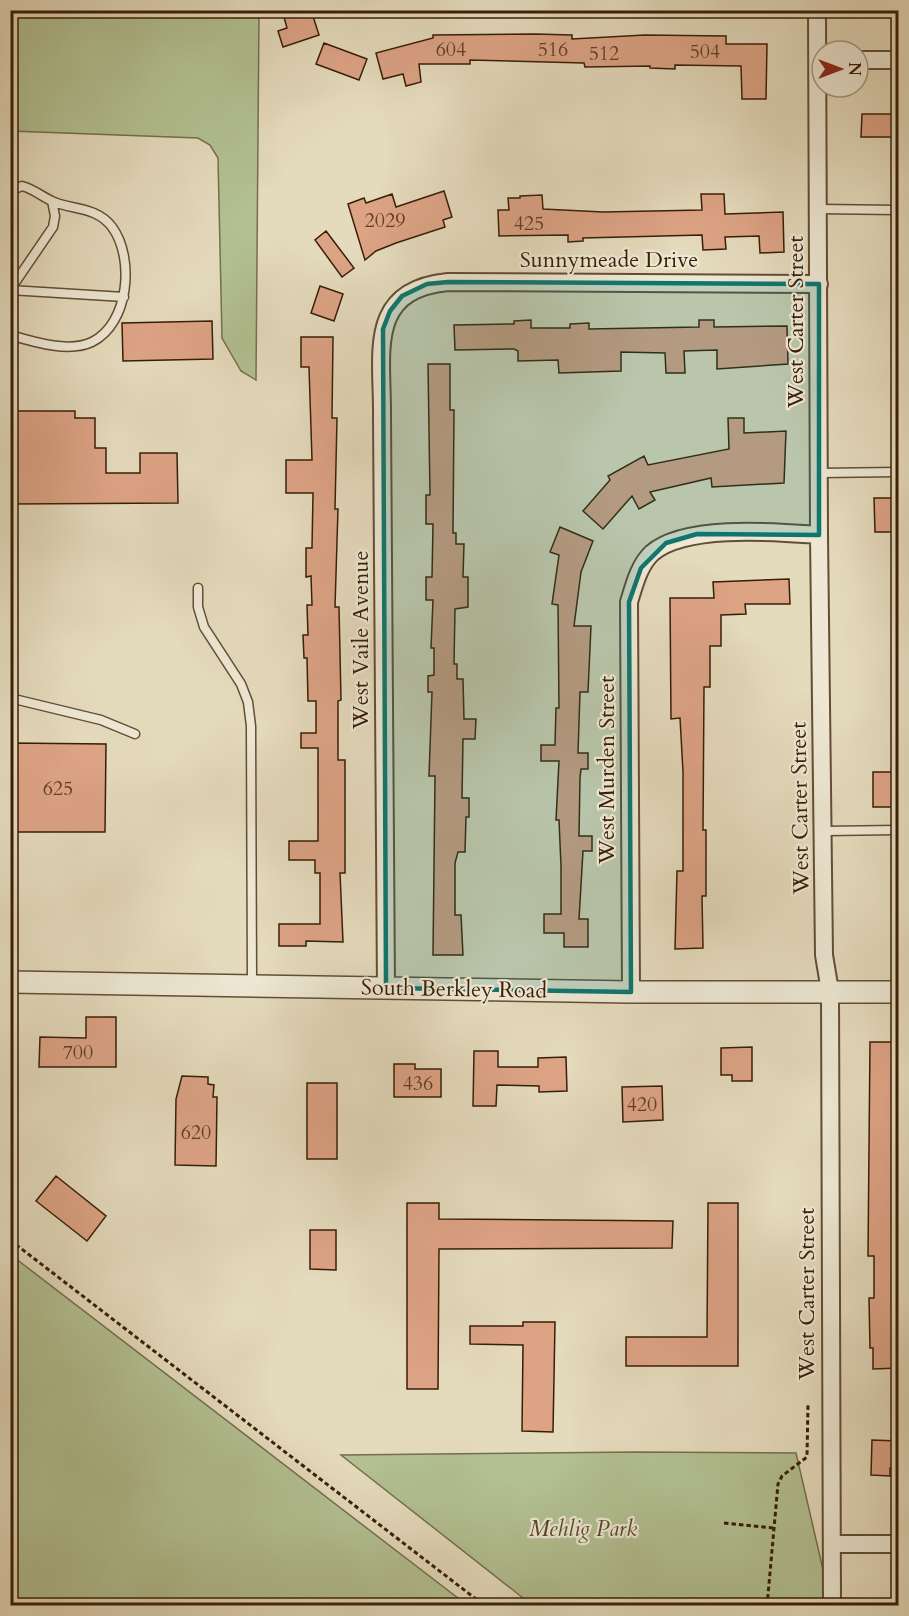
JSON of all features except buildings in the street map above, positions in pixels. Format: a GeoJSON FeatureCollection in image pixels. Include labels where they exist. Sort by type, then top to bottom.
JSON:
{"type":"FeatureCollection","features":[{"type":"Feature","properties":{"kind":"street","name":"West Carter Street"},"geometry":{"type":"LineString","coordinates":[[817,10],[818,39]]}},
{"type":"Feature","properties":{"kind":"street"},"geometry":{"type":"LineString","coordinates":[[870,60],[898,60]]}},
{"type":"Feature","properties":{"kind":"street","name":"West Carter Street"},"geometry":{"type":"LineString","coordinates":[[819,99],[819,535],[824,955],[830,991],[832,1605]]}},
{"type":"Feature","properties":{"kind":"street","name":"Sunnymeade Drive"},"geometry":{"type":"LineString","coordinates":[[402,296],[427,284],[448,282],[819,284]]}},
{"type":"Feature","properties":{"kind":"street","name":"West Vaile Avenue"},"geometry":{"type":"LineString","coordinates":[[387,988],[383,329],[390,311],[402,296]]}},
{"type":"Feature","properties":{"kind":"street","name":"West Murden Street"},"geometry":{"type":"LineString","coordinates":[[631,992],[629,602],[641,568],[651,554],[666,543],[697,534],[819,535]]}},
{"type":"Feature","properties":{"kind":"street","name":"South Berkley Road"},"geometry":{"type":"LineString","coordinates":[[10,982],[252,984],[631,992],[898,992]]}},
{"type":"Feature","properties":{"kind":"street"},"geometry":{"type":"LineString","coordinates":[[832,1544],[898,1544]]}},
{"type":"Feature","properties":{"kind":"lane"},"geometry":{"type":"LineString","coordinates":[[10,191],[22,186],[38,190],[52,201],[98,214],[113,228],[126,269],[124,297],[117,316],[106,333],[91,343],[70,346],[10,335]]}},
{"type":"Feature","properties":{"kind":"lane"},"geometry":{"type":"LineString","coordinates":[[52,201],[55,216],[53,227],[10,290],[124,297]]}},
{"type":"Feature","properties":{"kind":"lane"},"geometry":{"type":"LineString","coordinates":[[818,209],[898,210]]}},
{"type":"Feature","properties":{"kind":"lane"},"geometry":{"type":"LineString","coordinates":[[819,473],[898,472]]}},
{"type":"Feature","properties":{"kind":"lane"},"geometry":{"type":"LineString","coordinates":[[198,588],[198,607],[204,627],[241,684],[248,702],[251,726],[252,984]]}},
{"type":"Feature","properties":{"kind":"lane"},"geometry":{"type":"LineString","coordinates":[[10,698],[101,720],[135,734]]}},
{"type":"Feature","properties":{"kind":"lane"},"geometry":{"type":"LineString","coordinates":[[824,831],[898,830]]}},
{"type":"Feature","properties":{"kind":"path"},"geometry":{"type":"LineString","coordinates":[[10,1240],[485,1605]]}},
{"type":"Feature","properties":{"kind":"path"},"geometry":{"type":"LineString","coordinates":[[767,1605],[778,1484],[782,1476],[807,1457],[809,1451],[808,1404]]}},
{"type":"Feature","properties":{"kind":"path"},"geometry":{"type":"LineString","coordinates":[[724,1523],[773,1528]]}},
{"type":"Feature","properties":{"kind":"highlighted area"},"geometry":{"type":"Polygon","coordinates":[[[448,282],[819,284],[819,535],[697,534],[666,543],[641,568],[629,602],[631,992],[386,988],[382,418],[383,329],[390,311],[402,296],[427,284],[448,282]]]}},
{"type":"Feature","properties":{"kind":"green space"},"geometry":{"type":"Polygon","coordinates":[[[11,10],[259,11],[256,380],[241,371],[222,338],[218,158],[210,145],[198,138],[11,131],[11,10]]]}},
{"type":"Feature","properties":{"kind":"green space"},"geometry":{"type":"Polygon","coordinates":[[[11,1255],[467,1605],[11,1605],[11,1255]]]}},
{"type":"Feature","properties":{"kind":"green space","name":"Mehlig Park"},"geometry":{"type":"Polygon","coordinates":[[[796,1453],[824,1574],[824,1605],[532,1605],[341,1455],[796,1453]]]}}]}
